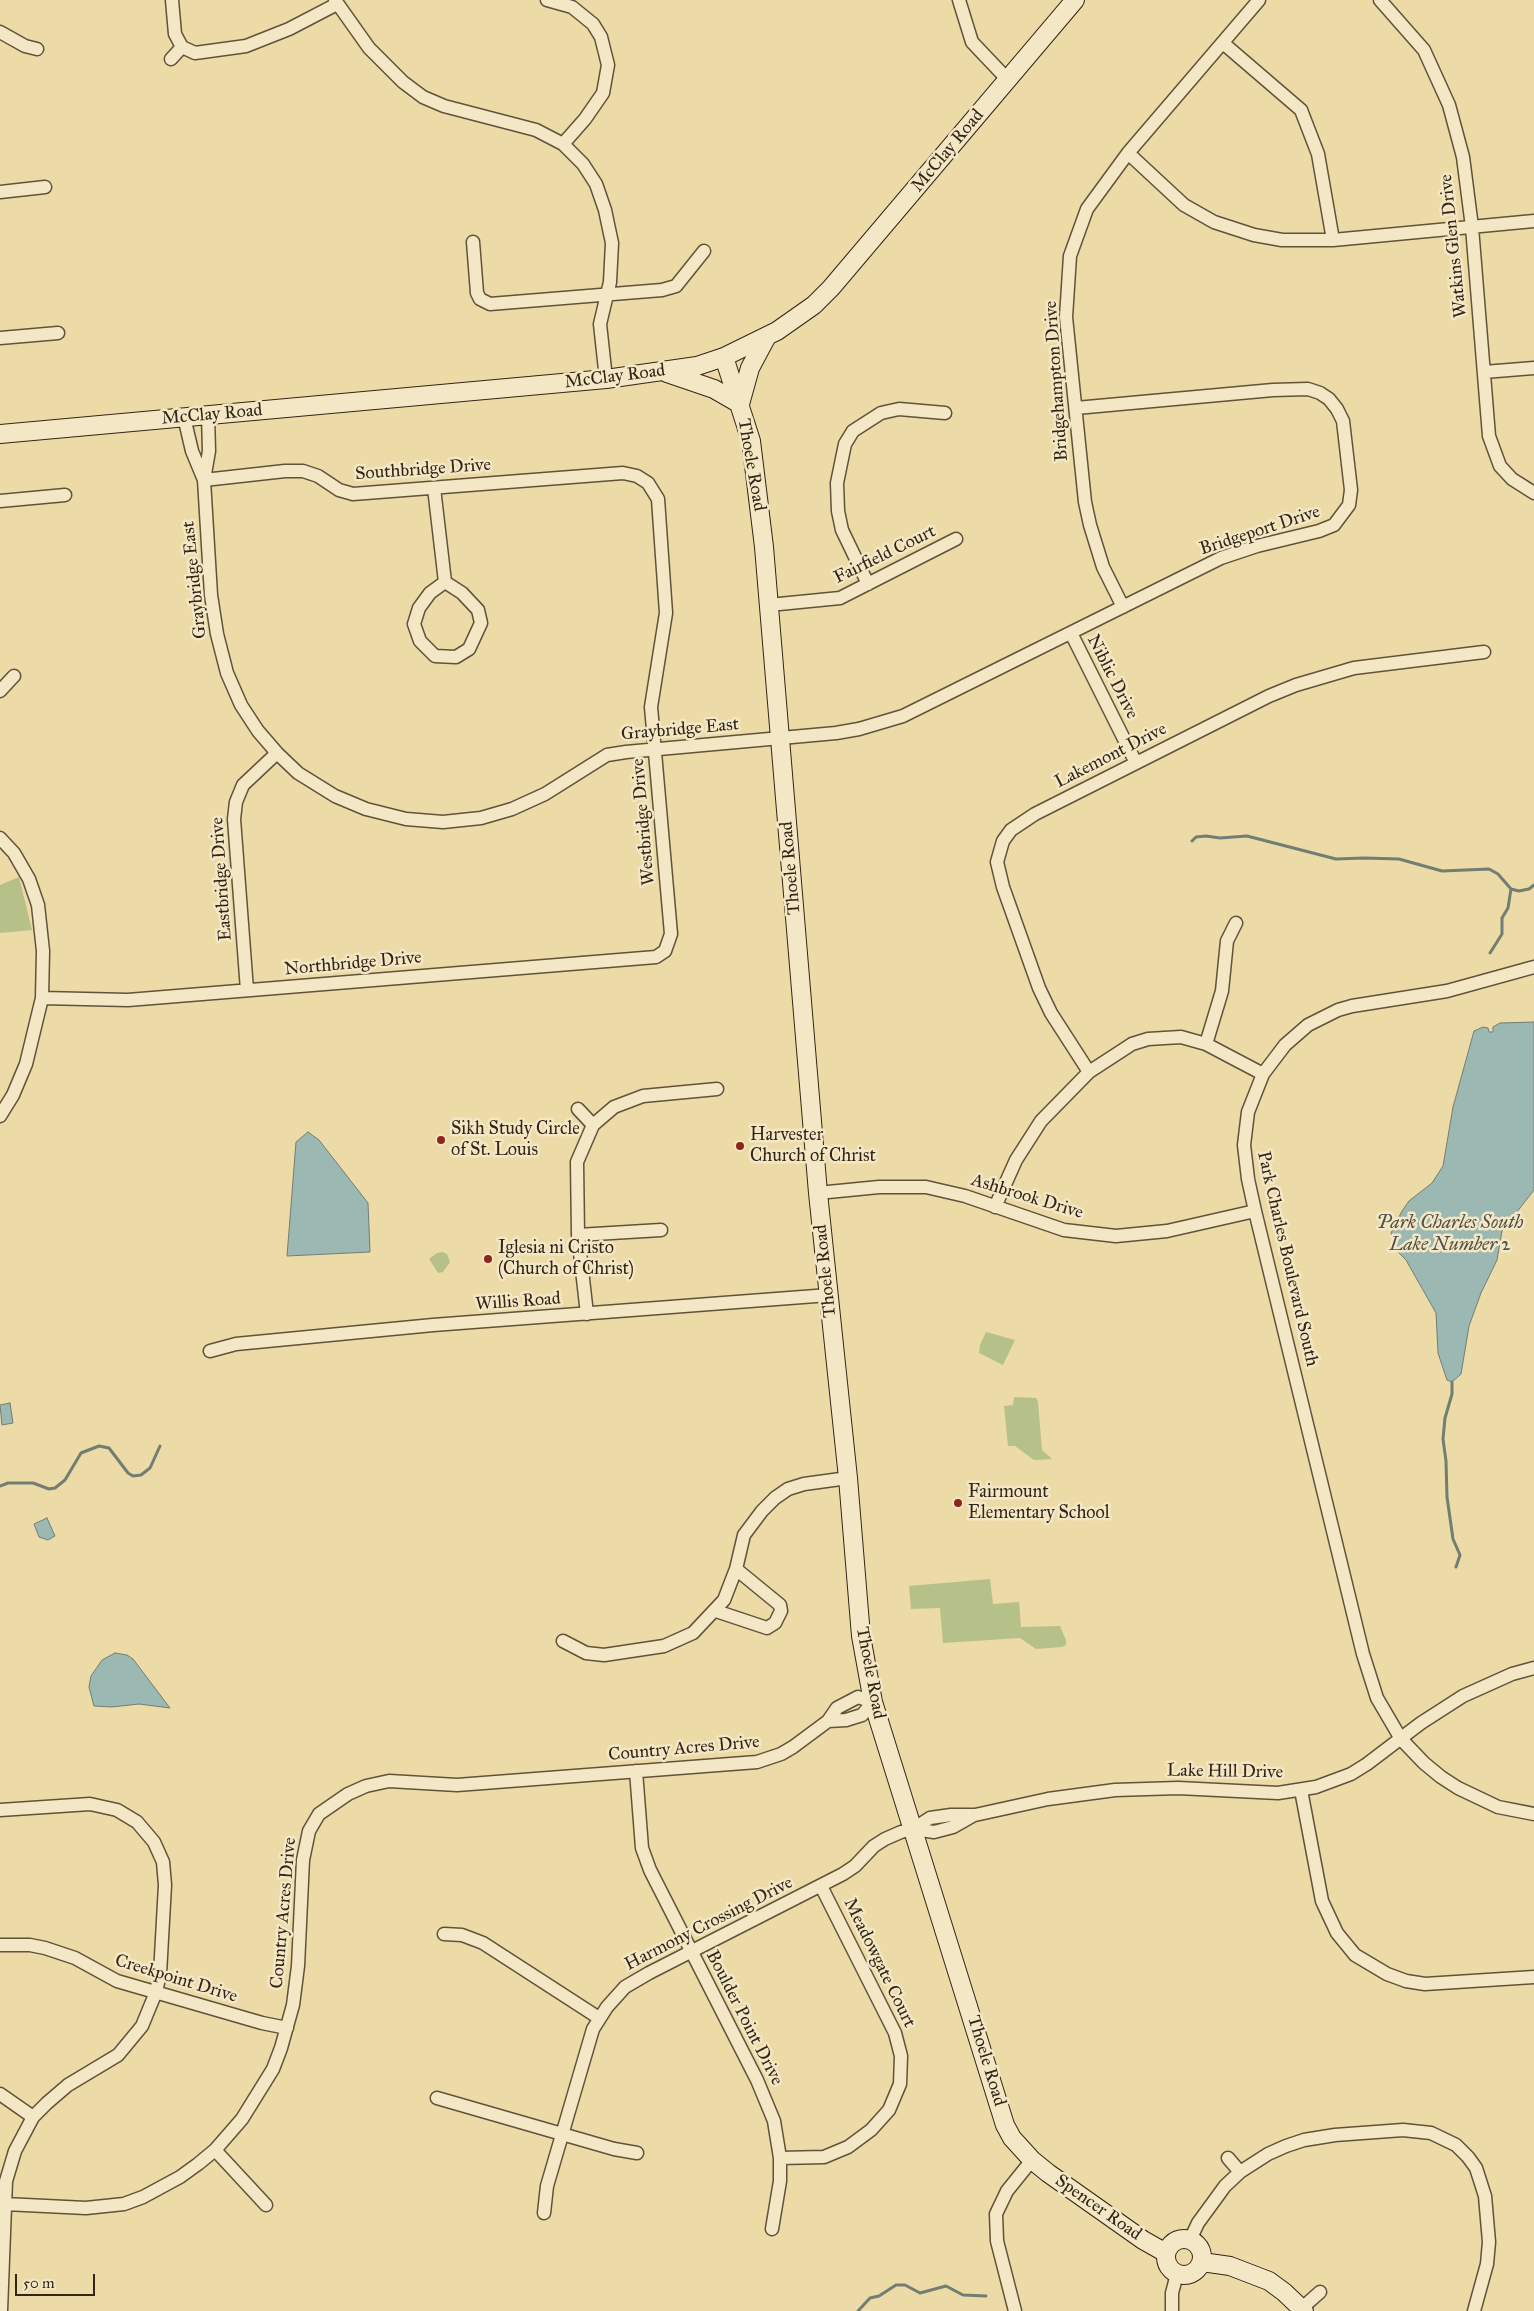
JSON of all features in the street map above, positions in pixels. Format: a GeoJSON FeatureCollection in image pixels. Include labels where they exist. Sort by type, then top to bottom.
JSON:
{"type":"FeatureCollection","features":[{"type":"Feature","properties":{"kind":"main road","name":"McClay Road"},"geometry":{"type":"LineString","coordinates":[[0,434],[606,379],[697,366],[724,357],[766,338],[794,320],[831,288],[1075,0]]}},
{"type":"Feature","properties":{"kind":"main road"},"geometry":{"type":"LineString","coordinates":[[664,372],[714,389],[740,404],[750,368],[766,338]]}},
{"type":"Feature","properties":{"kind":"main road","name":"Thoele Road"},"geometry":{"type":"LineString","coordinates":[[724,357],[751,441],[769,605],[818,1193],[848,1478],[861,1636],[873,1702],[1005,2125],[1012,2138],[1032,2160]]}},
{"type":"Feature","properties":{"kind":"main road","name":"Spencer Road"},"geometry":{"type":"LineString","coordinates":[[1032,2160],[1143,2240],[1166,2253]]}},
{"type":"Feature","properties":{"kind":"main road"},"geometry":{"type":"LineString","coordinates":[[1178,2240],[1190,2240],[1199,2246],[1202,2262],[1199,2268],[1189,2275],[1177,2274],[1167,2264],[1166,2253],[1173,2243],[1178,2240]]}},
{"type":"Feature","properties":{"kind":"main road"},"geometry":{"type":"LineString","coordinates":[[1202,2262],[1230,2266],[1251,2272],[1269,2281],[1303,2309]]}},
{"type":"Feature","properties":{"kind":"street"},"geometry":{"type":"LineString","coordinates":[[172,0],[175,34],[182,47],[195,53],[246,46],[289,29],[336,2],[382,63],[423,97],[444,106],[536,130],[563,144],[583,164],[592,177],[606,210],[612,243],[610,282],[600,324],[606,379]]}},
{"type":"Feature","properties":{"kind":"street"},"geometry":{"type":"LineString","coordinates":[[547,0],[572,7],[592,24],[601,37],[608,65],[603,93],[585,119],[563,144]]}},
{"type":"Feature","properties":{"kind":"street"},"geometry":{"type":"LineString","coordinates":[[959,0],[972,42],[1008,80]]}},
{"type":"Feature","properties":{"kind":"street","name":"Bridgehampton Drive"},"geometry":{"type":"LineString","coordinates":[[1123,607],[1103,567],[1090,525],[1081,474],[1066,316],[1070,256],[1087,209],[1128,154],[1259,0]]}},
{"type":"Feature","properties":{"kind":"street","name":"Watkins Glen Drive"},"geometry":{"type":"LineString","coordinates":[[1380,0],[1424,50],[1449,105],[1463,158],[1472,227],[1489,436],[1494,454],[1500,466],[1512,479],[1534,493]]}},
{"type":"Feature","properties":{"kind":"street"},"geometry":{"type":"LineString","coordinates":[[0,32],[25,46],[37,49]]}},
{"type":"Feature","properties":{"kind":"street"},"geometry":{"type":"LineString","coordinates":[[1223,42],[1301,110],[1318,154],[1333,240]]}},
{"type":"Feature","properties":{"kind":"street"},"geometry":{"type":"LineString","coordinates":[[171,59],[182,47]]}},
{"type":"Feature","properties":{"kind":"street"},"geometry":{"type":"LineString","coordinates":[[1128,154],[1184,205],[1214,222],[1232,229],[1273,238],[1333,240],[1534,221]]}},
{"type":"Feature","properties":{"kind":"street"},"geometry":{"type":"LineString","coordinates":[[0,192],[45,187]]}},
{"type":"Feature","properties":{"kind":"street"},"geometry":{"type":"LineString","coordinates":[[473,242],[477,292],[476,304],[662,290],[676,286],[704,251]]}},
{"type":"Feature","properties":{"kind":"street"},"geometry":{"type":"LineString","coordinates":[[0,338],[58,334]]}},
{"type":"Feature","properties":{"kind":"street"},"geometry":{"type":"LineString","coordinates":[[1484,372],[1534,368]]}},
{"type":"Feature","properties":{"kind":"street","name":"Bridgeport Drive"},"geometry":{"type":"LineString","coordinates":[[780,738],[860,729],[903,716],[1221,558],[1257,546],[1319,531],[1334,525],[1349,505],[1351,490],[1343,421],[1338,409],[1329,398],[1308,389],[1273,390],[1076,408]]}},
{"type":"Feature","properties":{"kind":"street"},"geometry":{"type":"LineString","coordinates":[[868,584],[842,530],[838,511],[837,482],[845,444],[853,431],[881,413],[899,409],[945,413]]}},
{"type":"Feature","properties":{"kind":"street","name":"Graybridge East"},"geometry":{"type":"LineString","coordinates":[[208,415],[209,451],[204,480],[211,595],[216,634],[225,665],[242,705],[258,731],[298,773],[334,796],[366,809],[406,818],[443,822],[481,818],[512,809],[545,794],[607,756],[780,738]]}},
{"type":"Feature","properties":{"kind":"street","name":"Graybridge East"},"geometry":{"type":"LineString","coordinates":[[184,417],[192,451],[204,480]]}},
{"type":"Feature","properties":{"kind":"street","name":"Southbridge Drive"},"geometry":{"type":"LineString","coordinates":[[204,480],[303,471],[318,476],[339,490],[353,494],[624,472],[648,482]]}},
{"type":"Feature","properties":{"kind":"street","name":"Westbridge Drive"},"geometry":{"type":"LineString","coordinates":[[648,482],[658,499],[666,612],[651,707],[671,934],[665,951]]}},
{"type":"Feature","properties":{"kind":"street"},"geometry":{"type":"LineString","coordinates":[[434,488],[445,582]]}},
{"type":"Feature","properties":{"kind":"street"},"geometry":{"type":"LineString","coordinates":[[0,500],[65,495]]}},
{"type":"Feature","properties":{"kind":"street","name":"Fairfield Court"},"geometry":{"type":"LineString","coordinates":[[769,605],[840,598],[956,540]]}},
{"type":"Feature","properties":{"kind":"street"},"geometry":{"type":"LineString","coordinates":[[445,582],[462,593],[478,610],[481,624],[469,649],[456,658],[435,656],[420,641],[414,624],[419,608],[430,593],[445,582]]}},
{"type":"Feature","properties":{"kind":"street","name":"Niblic Drive"},"geometry":{"type":"LineString","coordinates":[[1070,633],[1136,763]]}},
{"type":"Feature","properties":{"kind":"street","name":"Lakemont Drive"},"geometry":{"type":"LineString","coordinates":[[1090,1072],[1059,1028],[1039,988],[1002,887],[997,862],[1003,841],[1011,830],[1021,822],[1269,696],[1325,675],[1354,668],[1484,652]]}},
{"type":"Feature","properties":{"kind":"street"},"geometry":{"type":"LineString","coordinates":[[0,691],[14,676]]}},
{"type":"Feature","properties":{"kind":"street","name":"Eastbridge Drive"},"geometry":{"type":"LineString","coordinates":[[247,990],[234,819],[236,802],[243,785],[277,753]]}},
{"type":"Feature","properties":{"kind":"street"},"geometry":{"type":"LineString","coordinates":[[0,838],[14,853],[29,879],[38,905],[43,951],[42,998],[26,1064],[13,1095],[0,1116]]}},
{"type":"Feature","properties":{"kind":"street"},"geometry":{"type":"LineString","coordinates":[[1206,1044],[1222,991],[1227,941],[1236,923]]}},
{"type":"Feature","properties":{"kind":"street","name":"Northbridge Drive"},"geometry":{"type":"LineString","coordinates":[[42,998],[128,1000],[656,957],[665,951]]}},
{"type":"Feature","properties":{"kind":"street","name":"Park Charles Boulevard South"},"geometry":{"type":"LineString","coordinates":[[1534,967],[1448,991],[1365,1003],[1338,1010],[1308,1025],[1285,1045],[1263,1074],[1248,1112],[1244,1145],[1248,1179],[1255,1211],[1363,1654],[1377,1698],[1401,1739],[1424,1763],[1458,1788],[1498,1806],[1534,1814]]}},
{"type":"Feature","properties":{"kind":"street"},"geometry":{"type":"LineString","coordinates":[[995,1207],[1016,1160],[1041,1121],[1090,1072],[1132,1044],[1148,1039],[1181,1037],[1206,1044],[1263,1074]]}},
{"type":"Feature","properties":{"kind":"street"},"geometry":{"type":"LineString","coordinates":[[587,1314],[578,1235],[577,1162],[593,1125],[614,1107],[643,1096],[717,1089]]}},
{"type":"Feature","properties":{"kind":"street"},"geometry":{"type":"LineString","coordinates":[[578,1109],[593,1125]]}},
{"type":"Feature","properties":{"kind":"street","name":"Ashbrook Drive"},"geometry":{"type":"LineString","coordinates":[[818,1193],[887,1186],[926,1187],[946,1191],[1064,1230],[1116,1236],[1167,1231],[1255,1211]]}},
{"type":"Feature","properties":{"kind":"street"},"geometry":{"type":"LineString","coordinates":[[578,1235],[661,1230]]}},
{"type":"Feature","properties":{"kind":"street","name":"Willis Road"},"geometry":{"type":"LineString","coordinates":[[210,1351],[236,1344],[433,1325],[829,1295]]}},
{"type":"Feature","properties":{"kind":"street"},"geometry":{"type":"LineString","coordinates":[[563,1641],[592,1655],[649,1650],[678,1642],[693,1633],[716,1611],[724,1600],[736,1569],[744,1535],[762,1510],[788,1489],[804,1484],[848,1478]]}},
{"type":"Feature","properties":{"kind":"street"},"geometry":{"type":"LineString","coordinates":[[716,1611],[767,1628],[775,1624],[781,1611],[780,1605],[736,1569]]}},
{"type":"Feature","properties":{"kind":"street","name":"Lake Hill Drive"},"geometry":{"type":"LineString","coordinates":[[914,1829],[930,1818],[951,1815],[975,1815],[1048,1799],[1115,1790],[1178,1788],[1278,1793],[1316,1787],[1351,1774],[1440,1709],[1463,1696],[1498,1679],[1534,1668]]}},
{"type":"Feature","properties":{"kind":"street","name":"Country Acres Drive"},"geometry":{"type":"LineString","coordinates":[[5,2204],[86,2208],[124,2204],[143,2197],[174,2181],[216,2150],[242,2119],[262,2089],[276,2062],[287,2028],[298,1966],[303,1860],[312,1825],[319,1814],[356,1790],[389,1781],[458,1785],[757,1762],[782,1754],[828,1721],[837,1708],[858,1697],[873,1702]]}},
{"type":"Feature","properties":{"kind":"street","name":"Boulder Point Drive"},"geometry":{"type":"LineString","coordinates":[[636,1771],[644,1856],[768,2103],[778,2140],[780,2158],[780,2181],[772,2229]]}},
{"type":"Feature","properties":{"kind":"street"},"geometry":{"type":"LineString","coordinates":[[1300,1790],[1322,1901],[1337,1932],[1355,1954],[1387,1974],[1406,1981],[1425,1984],[1534,1976]]}},
{"type":"Feature","properties":{"kind":"street"},"geometry":{"type":"LineString","coordinates":[[0,1810],[97,1804],[123,1813],[146,1831],[158,1850],[165,1874],[162,1959],[156,1992],[142,2026],[118,2055],[68,2085],[33,2117],[22,2134],[6,2181],[1,2311]]}},
{"type":"Feature","properties":{"kind":"street","name":"Harmony Crossing Drive"},"geometry":{"type":"LineString","coordinates":[[544,2213],[547,2186],[588,2044],[599,2018],[626,1987],[691,1951],[843,1874],[855,1866],[874,1846],[885,1839],[914,1829]]}},
{"type":"Feature","properties":{"kind":"street","name":"Meadowgate Court"},"geometry":{"type":"LineString","coordinates":[[780,2158],[824,2157],[848,2147],[871,2130],[889,2110],[900,2084],[901,2056],[895,2032],[821,1886]]}},
{"type":"Feature","properties":{"kind":"street"},"geometry":{"type":"LineString","coordinates":[[444,1934],[462,1936],[482,1943],[599,2018]]}},
{"type":"Feature","properties":{"kind":"street","name":"Creekpoint Drive"},"geometry":{"type":"LineString","coordinates":[[0,1945],[30,1944],[52,1950],[75,1958],[116,1981],[262,2023],[287,2028]]}},
{"type":"Feature","properties":{"kind":"street"},"geometry":{"type":"LineString","coordinates":[[0,2094],[33,2117]]}},
{"type":"Feature","properties":{"kind":"street"},"geometry":{"type":"LineString","coordinates":[[438,2098],[637,2153]]}},
{"type":"Feature","properties":{"kind":"street"},"geometry":{"type":"LineString","coordinates":[[1190,2240],[1198,2223],[1217,2195],[1240,2172],[1268,2154],[1286,2146],[1319,2137],[1403,2130],[1431,2132],[1444,2138],[1462,2151],[1476,2168],[1485,2196],[1489,2242],[1487,2264],[1474,2311]]}},
{"type":"Feature","properties":{"kind":"street"},"geometry":{"type":"LineString","coordinates":[[216,2150],[266,2205]]}},
{"type":"Feature","properties":{"kind":"street"},"geometry":{"type":"LineString","coordinates":[[1228,2158],[1240,2172]]}},
{"type":"Feature","properties":{"kind":"street"},"geometry":{"type":"LineString","coordinates":[[1014,2311],[997,2241],[996,2214],[1007,2191],[1032,2160]]}},
{"type":"Feature","properties":{"kind":"street"},"geometry":{"type":"LineString","coordinates":[[1172,2311],[1172,2293],[1177,2274]]}},
{"type":"Feature","properties":{"kind":"street"},"geometry":{"type":"LineString","coordinates":[[1303,2309],[1320,2292]]}},
{"type":"Feature","properties":{"kind":"green space"},"geometry":{"type":"Polygon","coordinates":[[[19,877],[32,930],[0,933],[0,885],[19,877]]]}},
{"type":"Feature","properties":{"kind":"green space"},"geometry":{"type":"Polygon","coordinates":[[[443,1252],[447,1254],[450,1262],[443,1272],[438,1273],[429,1259],[437,1253],[443,1252]]]}},
{"type":"Feature","properties":{"kind":"green space"},"geometry":{"type":"Polygon","coordinates":[[[986,1332],[1015,1340],[1003,1365],[979,1353],[980,1345],[986,1332]]]}},
{"type":"Feature","properties":{"kind":"green space"},"geometry":{"type":"Polygon","coordinates":[[[1014,1397],[1036,1398],[1038,1402],[1042,1450],[1052,1459],[1034,1460],[1015,1446],[1008,1446],[1004,1406],[1013,1405],[1014,1397]]]}},
{"type":"Feature","properties":{"kind":"green space"},"geometry":{"type":"Polygon","coordinates":[[[990,1579],[993,1604],[1019,1602],[1021,1627],[1060,1626],[1066,1640],[1066,1645],[1036,1649],[1020,1638],[943,1643],[940,1608],[911,1609],[909,1586],[990,1579]]]}},
{"type":"Feature","properties":{"kind":"water","name":"Park Charles South Lake Number 2"},"geometry":{"type":"Polygon","coordinates":[[[1534,1022],[1534,1190],[1502,1231],[1497,1260],[1481,1293],[1469,1326],[1461,1374],[1452,1382],[1447,1380],[1438,1353],[1436,1313],[1406,1260],[1396,1250],[1391,1233],[1409,1201],[1432,1183],[1443,1166],[1453,1107],[1474,1031],[1483,1027],[1488,1028],[1489,1032],[1493,1032],[1493,1027],[1500,1023],[1534,1022]]]}},
{"type":"Feature","properties":{"kind":"water"},"geometry":{"type":"Polygon","coordinates":[[[308,1132],[319,1140],[368,1203],[370,1252],[287,1256],[296,1142],[308,1132]]]}},
{"type":"Feature","properties":{"kind":"water"},"geometry":{"type":"Polygon","coordinates":[[[10,1403],[13,1423],[2,1425],[0,1405],[10,1403]]]}},
{"type":"Feature","properties":{"kind":"water"},"geometry":{"type":"Polygon","coordinates":[[[47,1518],[55,1536],[48,1540],[39,1537],[34,1524],[47,1518]]]}},
{"type":"Feature","properties":{"kind":"water"},"geometry":{"type":"Polygon","coordinates":[[[115,1653],[127,1655],[133,1659],[170,1708],[139,1704],[112,1707],[94,1706],[89,1687],[91,1676],[102,1660],[115,1653]]]}},
{"type":"Feature","properties":{"kind":"waterway"},"geometry":{"type":"LineString","coordinates":[[1192,841],[1196,837],[1206,836],[1220,838],[1247,836],[1336,859],[1399,859],[1442,871],[1489,869],[1498,874],[1511,889],[1519,891],[1529,889],[1534,885]]}},
{"type":"Feature","properties":{"kind":"waterway"},"geometry":{"type":"LineString","coordinates":[[1490,953],[1502,934],[1502,918],[1508,908],[1511,889]]}},
{"type":"Feature","properties":{"kind":"waterway"},"geometry":{"type":"LineString","coordinates":[[1452,1382],[1452,1394],[1445,1418],[1443,1439],[1447,1497],[1453,1539],[1460,1555],[1456,1567]]}},
{"type":"Feature","properties":{"kind":"waterway"},"geometry":{"type":"LineString","coordinates":[[0,1486],[8,1483],[33,1483],[49,1489],[55,1488],[65,1480],[81,1453],[99,1446],[109,1448],[128,1473],[133,1476],[141,1475],[150,1468],[160,1446]]}},
{"type":"Feature","properties":{"kind":"waterway"},"geometry":{"type":"LineString","coordinates":[[858,2311],[870,2298],[879,2296],[896,2285],[905,2285],[920,2293],[946,2286],[963,2295],[986,2296]]}},
{"type":"Feature","properties":{"kind":"place","name":"Sikh Study Circle of St. Louis"},"geometry":{"type":"Point","coordinates":[441,1140]}},
{"type":"Feature","properties":{"kind":"place","name":"Harvester Church of Christ"},"geometry":{"type":"Point","coordinates":[740,1146]}},
{"type":"Feature","properties":{"kind":"place","name":"Iglesia ni Cristo (Church of Christ)"},"geometry":{"type":"Point","coordinates":[488,1259]}},
{"type":"Feature","properties":{"kind":"place","name":"Fairmount Elementary School"},"geometry":{"type":"Point","coordinates":[958,1503]}}]}
